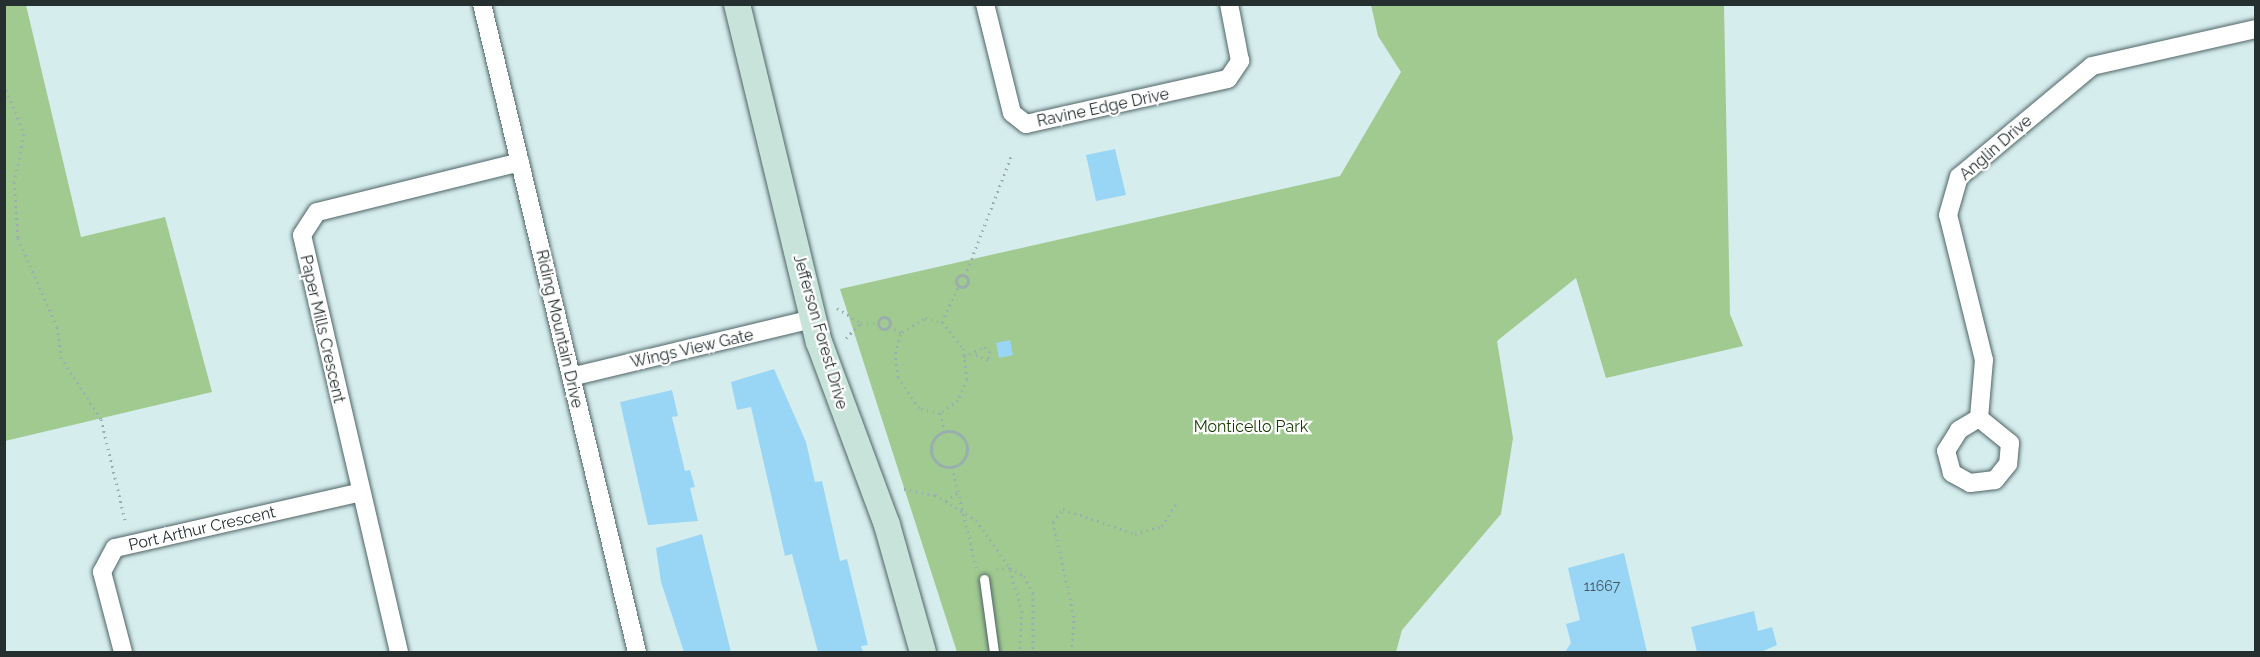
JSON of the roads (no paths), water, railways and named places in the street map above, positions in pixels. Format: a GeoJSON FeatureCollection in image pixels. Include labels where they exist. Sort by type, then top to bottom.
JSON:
{"type":"FeatureCollection","features":[{"type":"Feature","properties":{"kind":"street","name":"Riding Mountain Drive"},"geometry":{"type":"LineString","coordinates":[[482,4],[637,652]]}},
{"type":"Feature","properties":{"kind":"street","name":"Jefferson Forest Drive"},"geometry":{"type":"LineString","coordinates":[[737,4],[813,319],[833,389],[887,525],[923,652]]}},
{"type":"Feature","properties":{"kind":"street","name":"Ravine Edge Drive"},"geometry":{"type":"LineString","coordinates":[[985,4],[1012,113],[1026,124],[1228,79],[1240,61],[1229,4]]}},
{"type":"Feature","properties":{"kind":"street","name":"Anglin Drive"},"geometry":{"type":"LineString","coordinates":[[1979,418],[1984,360],[1948,215],[1959,177],[2092,66],[2256,29]]}},
{"type":"Feature","properties":{"kind":"street","name":"Paper Mills Crescent"},"geometry":{"type":"LineString","coordinates":[[399,652],[303,253],[306,222],[333,208],[520,162]]}},
{"type":"Feature","properties":{"kind":"street","name":"Wings View Gate"},"geometry":{"type":"LineString","coordinates":[[571,377],[813,319]]}},
{"type":"Feature","properties":{"kind":"street","name":"Port Arthur Crescent"},"geometry":{"type":"LineString","coordinates":[[123,652],[102,572],[115,548],[361,492]]}},
{"type":"Feature","properties":{"kind":"lane"},"geometry":{"type":"LineString","coordinates":[[984,579],[994,652]]}},
{"type":"Feature","properties":{"kind":"park label","name":"Monticello Park"},"geometry":{"type":"Point","coordinates":[1251,427]}}]}
